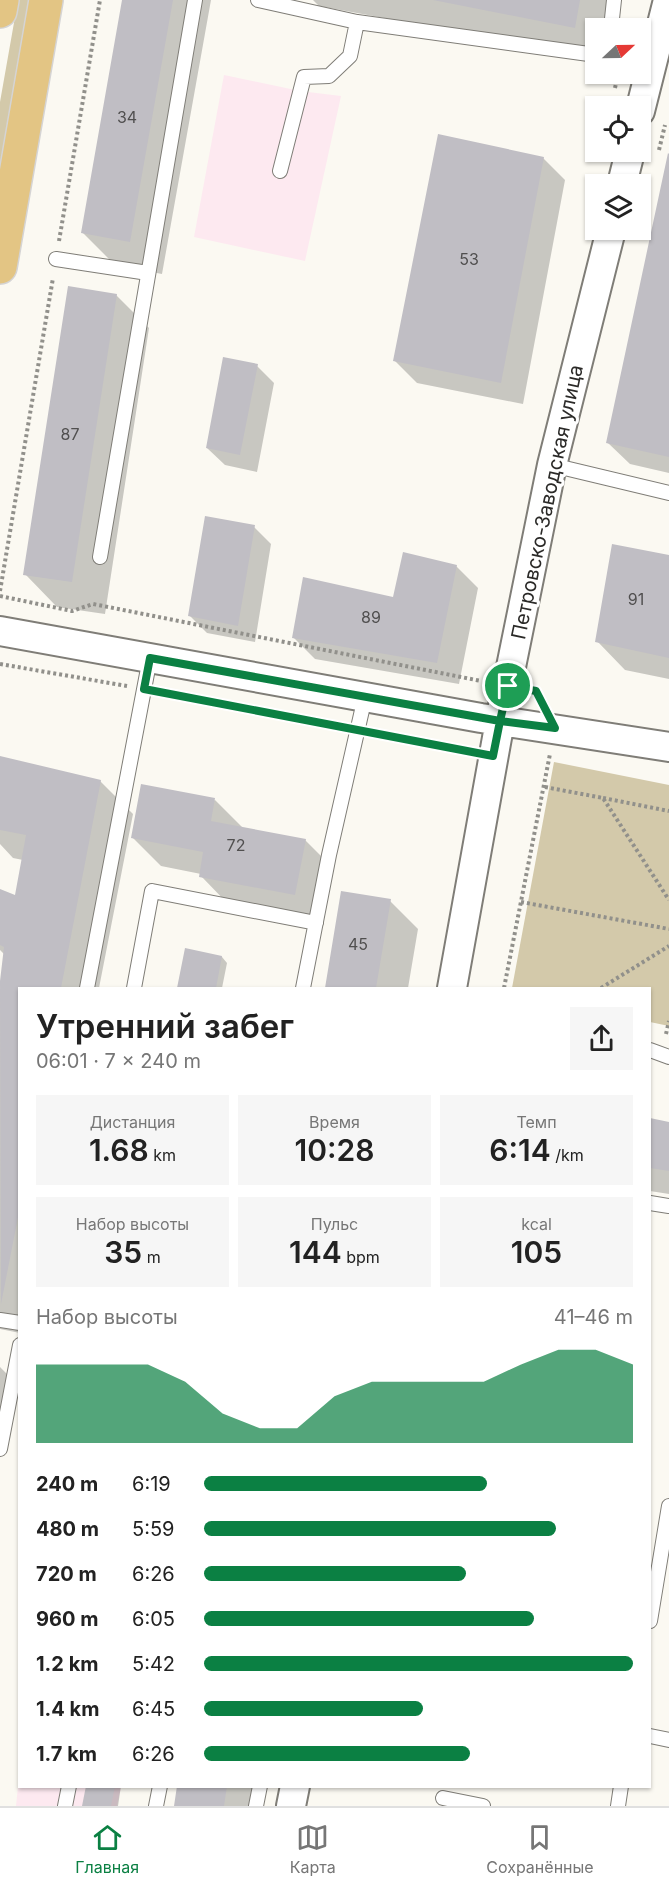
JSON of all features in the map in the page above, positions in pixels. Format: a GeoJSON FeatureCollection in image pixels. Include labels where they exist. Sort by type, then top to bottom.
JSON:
{"type":"FeatureCollection","features":[{"type":"Feature","properties":{"kind":"main road"},"geometry":{"type":"LineString","coordinates":[[0,11],[2,0]]}},
{"type":"Feature","properties":{"kind":"main road"},"geometry":{"type":"LineString","coordinates":[[0,267],[46,0]]}},
{"type":"Feature","properties":{"kind":"street"},"geometry":{"type":"LineString","coordinates":[[644,96],[668,0]]}},
{"type":"Feature","properties":{"kind":"street","name":"Петровско-Заводская улица"},"geometry":{"type":"LineString","coordinates":[[452,987],[493,756],[552,465],[608,240]]}},
{"type":"Feature","properties":{"kind":"street"},"geometry":{"type":"LineString","coordinates":[[0,631],[500,721],[669,747]]}},
{"type":"Feature","properties":{"kind":"street"},"geometry":{"type":"LineString","coordinates":[[291,1806],[295,1788]]}},
{"type":"Feature","properties":{"kind":"lane"},"geometry":{"type":"LineString","coordinates":[[100,557],[195,0]]}},
{"type":"Feature","properties":{"kind":"lane"},"geometry":{"type":"LineString","coordinates":[[258,0],[357,22],[585,53]]}},
{"type":"Feature","properties":{"kind":"lane"},"geometry":{"type":"LineString","coordinates":[[612,18],[614,0]]}},
{"type":"Feature","properties":{"kind":"lane"},"geometry":{"type":"LineString","coordinates":[[280,171],[303,77],[329,76],[350,56],[357,22]]}},
{"type":"Feature","properties":{"kind":"lane"},"geometry":{"type":"LineString","coordinates":[[56,259],[148,273]]}},
{"type":"Feature","properties":{"kind":"lane"},"geometry":{"type":"LineString","coordinates":[[552,465],[669,494]]}},
{"type":"Feature","properties":{"kind":"lane"},"geometry":{"type":"LineString","coordinates":[[87,987],[150,658]]}},
{"type":"Feature","properties":{"kind":"lane"},"geometry":{"type":"LineString","coordinates":[[303,987],[365,696]]}},
{"type":"Feature","properties":{"kind":"lane"},"geometry":{"type":"LineString","coordinates":[[134,987],[152,891],[316,923]]}},
{"type":"Feature","properties":{"kind":"lane"},"geometry":{"type":"LineString","coordinates":[[651,1050],[669,1057]]}},
{"type":"Feature","properties":{"kind":"lane"},"geometry":{"type":"LineString","coordinates":[[651,1203],[669,1206]]}},
{"type":"Feature","properties":{"kind":"lane"},"geometry":{"type":"LineString","coordinates":[[0,1320],[18,1323]]}},
{"type":"Feature","properties":{"kind":"lane"},"geometry":{"type":"LineString","coordinates":[[0,1449],[18,1355]]}},
{"type":"Feature","properties":{"kind":"lane"},"geometry":{"type":"LineString","coordinates":[[651,1615],[669,1506]]}},
{"type":"Feature","properties":{"kind":"lane"},"geometry":{"type":"LineString","coordinates":[[651,1736],[669,1740]]}},
{"type":"Feature","properties":{"kind":"lane"},"geometry":{"type":"LineString","coordinates":[[65,1806],[69,1788]]}},
{"type":"Feature","properties":{"kind":"lane"},"geometry":{"type":"LineString","coordinates":[[156,1806],[160,1788]]}},
{"type":"Feature","properties":{"kind":"lane"},"geometry":{"type":"LineString","coordinates":[[256,1806],[260,1788]]}},
{"type":"Feature","properties":{"kind":"lane"},"geometry":{"type":"LineString","coordinates":[[618,1806],[621,1788]]}},
{"type":"Feature","properties":{"kind":"lane"},"geometry":{"type":"LineString","coordinates":[[443,1798],[483,1806]]}},
{"type":"Feature","properties":{"kind":"path"},"geometry":{"type":"LineString","coordinates":[[0,591],[100,0]]}},
{"type":"Feature","properties":{"kind":"path"},"geometry":{"type":"LineString","coordinates":[[0,596],[72,611],[93,604],[508,686]]}},
{"type":"Feature","properties":{"kind":"path"},"geometry":{"type":"LineString","coordinates":[[0,664],[144,689],[493,756]]}},
{"type":"Feature","properties":{"kind":"path"},"geometry":{"type":"LineString","coordinates":[[504,987],[555,728]]}},
{"type":"Feature","properties":{"kind":"path"},"geometry":{"type":"LineString","coordinates":[[545,787],[669,811]]}},
{"type":"Feature","properties":{"kind":"path"},"geometry":{"type":"LineString","coordinates":[[603,798],[669,900]]}},
{"type":"Feature","properties":{"kind":"path"},"geometry":{"type":"LineString","coordinates":[[521,902],[669,930]]}},
{"type":"Feature","properties":{"kind":"path"},"geometry":{"type":"LineString","coordinates":[[604,987],[669,946]]}},
{"type":"Feature","properties":{"kind":"shaded area"},"geometry":{"type":"Polygon","coordinates":[[[18,0],[33,0],[0,174],[0,102],[18,0]]]}},
{"type":"Feature","properties":{"kind":"shaded area"},"geometry":{"type":"Polygon","coordinates":[[[224,75],[300,91],[341,96],[305,261],[194,237],[224,75]]]}},
{"type":"Feature","properties":{"kind":"shaded area"},"geometry":{"type":"Polygon","coordinates":[[[554,762],[669,785],[669,1026],[651,1022],[651,987],[512,987],[554,762]]]}},
{"type":"Feature","properties":{"kind":"shaded area"},"geometry":{"type":"Polygon","coordinates":[[[18,1787],[121,1788],[117,1806],[16,1806],[18,1787]]]}},
{"type":"Feature","properties":{"kind":"building"},"geometry":{"type":"Polygon","coordinates":[[[122,0],[173,0],[130,242],[81,233],[122,0]]]}},
{"type":"Feature","properties":{"kind":"building"},"geometry":{"type":"Polygon","coordinates":[[[433,0],[580,0],[575,28],[433,0]]]}},
{"type":"Feature","properties":{"kind":"building"},"geometry":{"type":"Polygon","coordinates":[[[438,134],[544,157],[501,383],[393,361],[438,134]]]}},
{"type":"Feature","properties":{"kind":"building"},"geometry":{"type":"Polygon","coordinates":[[[668,153],[669,457],[606,443],[668,153]]]}},
{"type":"Feature","properties":{"kind":"building"},"geometry":{"type":"Polygon","coordinates":[[[68,286],[117,294],[72,582],[23,575],[68,286]]]}},
{"type":"Feature","properties":{"kind":"building"},"geometry":{"type":"Polygon","coordinates":[[[223,357],[258,364],[240,455],[206,448],[223,357]]]}},
{"type":"Feature","properties":{"kind":"building"},"geometry":{"type":"Polygon","coordinates":[[[205,516],[255,525],[238,626],[188,616],[205,516]]]}},
{"type":"Feature","properties":{"kind":"building"},"geometry":{"type":"Polygon","coordinates":[[[612,544],[669,555],[669,658],[595,642],[612,544]]]}},
{"type":"Feature","properties":{"kind":"building"},"geometry":{"type":"Polygon","coordinates":[[[403,552],[457,565],[437,663],[292,638],[303,577],[393,597],[403,552]]]}},
{"type":"Feature","properties":{"kind":"building"},"geometry":{"type":"Polygon","coordinates":[[[0,756],[101,780],[61,987],[18,987],[18,1217],[1,1304],[0,981],[4,947],[0,945],[0,889],[15,895],[26,835],[0,830],[0,756]]]}},
{"type":"Feature","properties":{"kind":"building"},"geometry":{"type":"Polygon","coordinates":[[[141,784],[215,798],[211,821],[306,839],[295,895],[199,877],[203,852],[131,838],[141,784]]]}},
{"type":"Feature","properties":{"kind":"building"},"geometry":{"type":"Polygon","coordinates":[[[341,891],[391,899],[376,987],[325,987],[341,891]]]}},
{"type":"Feature","properties":{"kind":"building"},"geometry":{"type":"Polygon","coordinates":[[[185,948],[222,956],[216,987],[177,987],[185,948]]]}},
{"type":"Feature","properties":{"kind":"building"},"geometry":{"type":"Polygon","coordinates":[[[651,1118],[669,1122],[669,1171],[651,1168],[651,1118]]]}},
{"type":"Feature","properties":{"kind":"building"},"geometry":{"type":"Polygon","coordinates":[[[86,1788],[115,1788],[111,1806],[82,1806],[86,1788]]]}},
{"type":"Feature","properties":{"kind":"building"},"geometry":{"type":"Polygon","coordinates":[[[177,1788],[227,1788],[224,1806],[174,1806],[177,1788]]]}},
{"type":"Feature","properties":{"kind":"route"},"geometry":{"type":"LineString","coordinates":[[508,686],[500,721],[150,658],[144,689],[493,756],[500,721],[555,728],[536,691],[508,686]]}}]}
